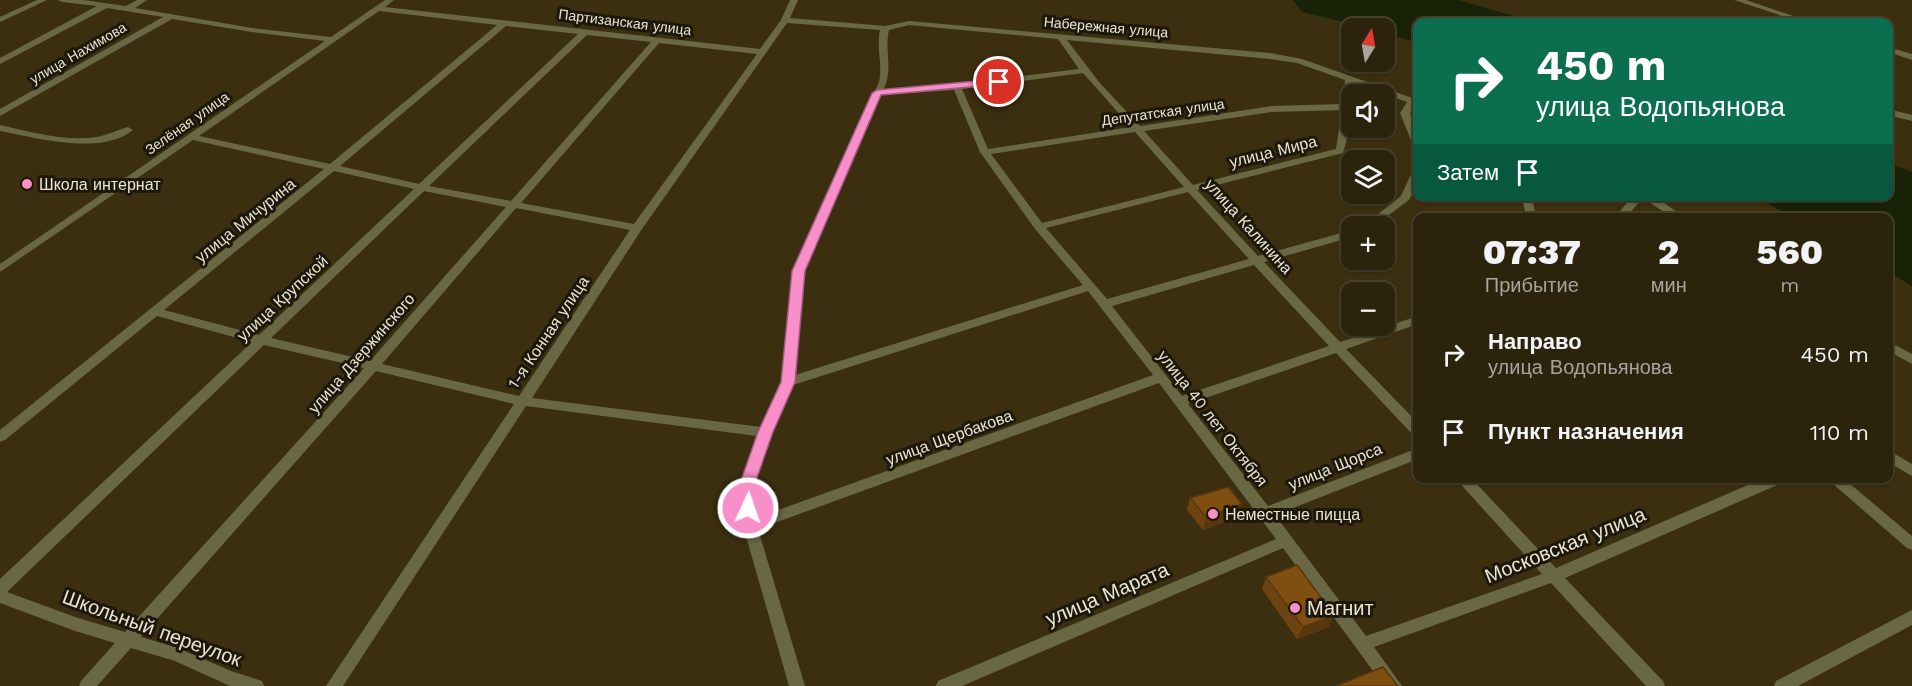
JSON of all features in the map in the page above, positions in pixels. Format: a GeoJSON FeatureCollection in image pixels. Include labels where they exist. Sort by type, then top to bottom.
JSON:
{"type":"FeatureCollection","features":[{"type":"Feature","properties":{"kind":"street"},"geometry":{"type":"LineString","coordinates":[[0,20],[43,0]]}},
{"type":"Feature","properties":{"kind":"street"},"geometry":{"type":"LineString","coordinates":[[62,0],[331,39]]}},
{"type":"Feature","properties":{"kind":"street"},"geometry":{"type":"LineString","coordinates":[[128,9],[143,0]]}},
{"type":"Feature","properties":{"kind":"street","name":"Зелёная улица"},"geometry":{"type":"LineString","coordinates":[[0,269],[390,0]]}},
{"type":"Feature","properties":{"kind":"street","name":"1-я Конная улица"},"geometry":{"type":"LineString","coordinates":[[334,686],[637,228],[785,20],[794,0]]}},
{"type":"Feature","properties":{"kind":"street"},"geometry":{"type":"LineString","coordinates":[[1738,0],[1794,18]]}},
{"type":"Feature","properties":{"kind":"street"},"geometry":{"type":"LineString","coordinates":[[0,61],[106,5]]}},
{"type":"Feature","properties":{"kind":"street","name":"Партизанская улица"},"geometry":{"type":"LineString","coordinates":[[378,9],[762,52]]}},
{"type":"Feature","properties":{"kind":"street","name":"улица Нахимова"},"geometry":{"type":"LineString","coordinates":[[0,113],[169,17]]}},
{"type":"Feature","properties":{"kind":"street","name":"Набережная улица"},"geometry":{"type":"LineString","coordinates":[[785,20],[885,28],[909,24],[1270,56],[1299,61],[1413,101]]}},
{"type":"Feature","properties":{"kind":"street","name":"улица Мичурина"},"geometry":{"type":"LineString","coordinates":[[0,437],[333,167],[505,22]]}},
{"type":"Feature","properties":{"kind":"street"},"geometry":{"type":"LineString","coordinates":[[797,686],[750,526],[746,489],[765,432],[788,382],[798,271],[877,93],[885,81],[881,50],[885,28]]}},
{"type":"Feature","properties":{"kind":"street","name":"улица Крупской"},"geometry":{"type":"LineString","coordinates":[[0,589],[424,188],[586,31]]}},
{"type":"Feature","properties":{"kind":"street","name":"улица Калинина"},"geometry":{"type":"LineString","coordinates":[[1062,39],[1082,71],[1138,129],[1255,261],[1413,427]]}},
{"type":"Feature","properties":{"kind":"street","name":"улица Дзержинского"},"geometry":{"type":"LineString","coordinates":[[87,686],[373,366],[657,40]]}},
{"type":"Feature","properties":{"kind":"street"},"geometry":{"type":"LineString","coordinates":[[1893,51],[1912,57]]}},
{"type":"Feature","properties":{"kind":"street"},"geometry":{"type":"LineString","coordinates":[[877,93],[957,87],[1082,71]]}},
{"type":"Feature","properties":{"kind":"street","name":"улица Мира"},"geometry":{"type":"LineString","coordinates":[[1349,84],[1350,79]]}},
{"type":"Feature","properties":{"kind":"street","name":"улица 40 лет Октября"},"geometry":{"type":"LineString","coordinates":[[957,87],[985,152],[1039,227],[1104,304],[1265,513],[1394,686]]}},
{"type":"Feature","properties":{"kind":"street"},"geometry":{"type":"LineString","coordinates":[[1413,104],[1405,113],[1413,133]]}},
{"type":"Feature","properties":{"kind":"street"},"geometry":{"type":"LineString","coordinates":[[0,105],[12,106]]}},
{"type":"Feature","properties":{"kind":"street","name":"Депутатская улица"},"geometry":{"type":"LineString","coordinates":[[985,152],[1272,109],[1341,107]]}},
{"type":"Feature","properties":{"kind":"street"},"geometry":{"type":"LineString","coordinates":[[1893,113],[1912,118]]}},
{"type":"Feature","properties":{"kind":"street"},"geometry":{"type":"LineString","coordinates":[[0,129],[89,142],[110,139],[128,130]]}},
{"type":"Feature","properties":{"kind":"street"},"geometry":{"type":"LineString","coordinates":[[192,137],[424,188],[637,228]]}},
{"type":"Feature","properties":{"kind":"street","name":"улица Мира"},"geometry":{"type":"LineString","coordinates":[[1039,227],[1189,187],[1340,151],[1343,138]]}},
{"type":"Feature","properties":{"kind":"street"},"geometry":{"type":"LineString","coordinates":[[1381,216],[1405,198],[1413,181]]}},
{"type":"Feature","properties":{"kind":"street"},"geometry":{"type":"LineString","coordinates":[[1624,213],[1634,201]]}},
{"type":"Feature","properties":{"kind":"street"},"geometry":{"type":"LineString","coordinates":[[1654,201],[1673,213]]}},
{"type":"Feature","properties":{"kind":"street"},"geometry":{"type":"LineString","coordinates":[[1104,304],[1341,236]]}},
{"type":"Feature","properties":{"kind":"street"},"geometry":{"type":"LineString","coordinates":[[788,382],[1090,287]]}},
{"type":"Feature","properties":{"kind":"street"},"geometry":{"type":"LineString","coordinates":[[155,312],[261,340],[522,401],[765,432]]}},
{"type":"Feature","properties":{"kind":"street"},"geometry":{"type":"LineString","coordinates":[[1179,402],[1413,322]]}},
{"type":"Feature","properties":{"kind":"street"},"geometry":{"type":"LineString","coordinates":[[1893,348],[1912,360]]}},
{"type":"Feature","properties":{"kind":"street","name":"улица Щербакова"},"geometry":{"type":"LineString","coordinates":[[750,526],[1160,378]]}},
{"type":"Feature","properties":{"kind":"street","name":"улица Щорса"},"geometry":{"type":"LineString","coordinates":[[1265,513],[1413,455]]}},
{"type":"Feature","properties":{"kind":"street"},"geometry":{"type":"LineString","coordinates":[[1893,458],[1912,471]]}},
{"type":"Feature","properties":{"kind":"street"},"geometry":{"type":"LineString","coordinates":[[1467,483],[1657,686]]}},
{"type":"Feature","properties":{"kind":"street","name":"Московская улица"},"geometry":{"type":"LineString","coordinates":[[1363,644],[1554,576],[1768,483]]}},
{"type":"Feature","properties":{"kind":"street"},"geometry":{"type":"LineString","coordinates":[[1839,483],[1912,544]]}},
{"type":"Feature","properties":{"kind":"street","name":"улица Марата"},"geometry":{"type":"LineString","coordinates":[[944,686],[1285,541]]}},
{"type":"Feature","properties":{"kind":"street","name":"Школьный переулок"},"geometry":{"type":"LineString","coordinates":[[0,596],[75,624],[178,655],[228,678],[256,686]]}},
{"type":"Feature","properties":{"kind":"street"},"geometry":{"type":"LineString","coordinates":[[1782,686],[1912,617]]}},
{"type":"Feature","properties":{"kind":"shaded area"},"geometry":{"type":"Polygon","coordinates":[[[1293,0],[1459,0],[1520,18],[1413,18],[1413,42],[1395,36],[1395,18],[1341,18],[1341,21],[1302,12],[1293,0]]]}},
{"type":"Feature","properties":{"kind":"shaded area"},"geometry":{"type":"Polygon","coordinates":[[[1893,165],[1912,172],[1912,286],[1893,274],[1893,213],[1785,213],[1763,201],[1893,201],[1893,165]]]}},
{"type":"Feature","properties":{"kind":"building"},"geometry":{"type":"Polygon","coordinates":[[[1228,487],[1242,504],[1206,517],[1190,498],[1228,487]]]}},
{"type":"Feature","properties":{"kind":"building"},"geometry":{"type":"Polygon","coordinates":[[[1297,565],[1334,615],[1303,627],[1266,577],[1297,565]]]}},
{"type":"Feature","properties":{"kind":"building"},"geometry":{"type":"Polygon","coordinates":[[[1383,667],[1398,686],[1336,686],[1383,667]]]}},
{"type":"Feature","properties":{"kind":"place","name":"Школа интернат"},"geometry":{"type":"Point","coordinates":[27,184]}},
{"type":"Feature","properties":{"kind":"place","name":"Неместные пицца"},"geometry":{"type":"Point","coordinates":[1213,514]}},
{"type":"Feature","properties":{"kind":"place","name":"Магнит"},"geometry":{"type":"Point","coordinates":[1295,608]}},
{"type":"Feature","properties":{"kind":"route"},"geometry":{"type":"LineString","coordinates":[[748,508],[746,489],[765,432],[788,382],[798,271],[877,93],[999,82]]}}]}
